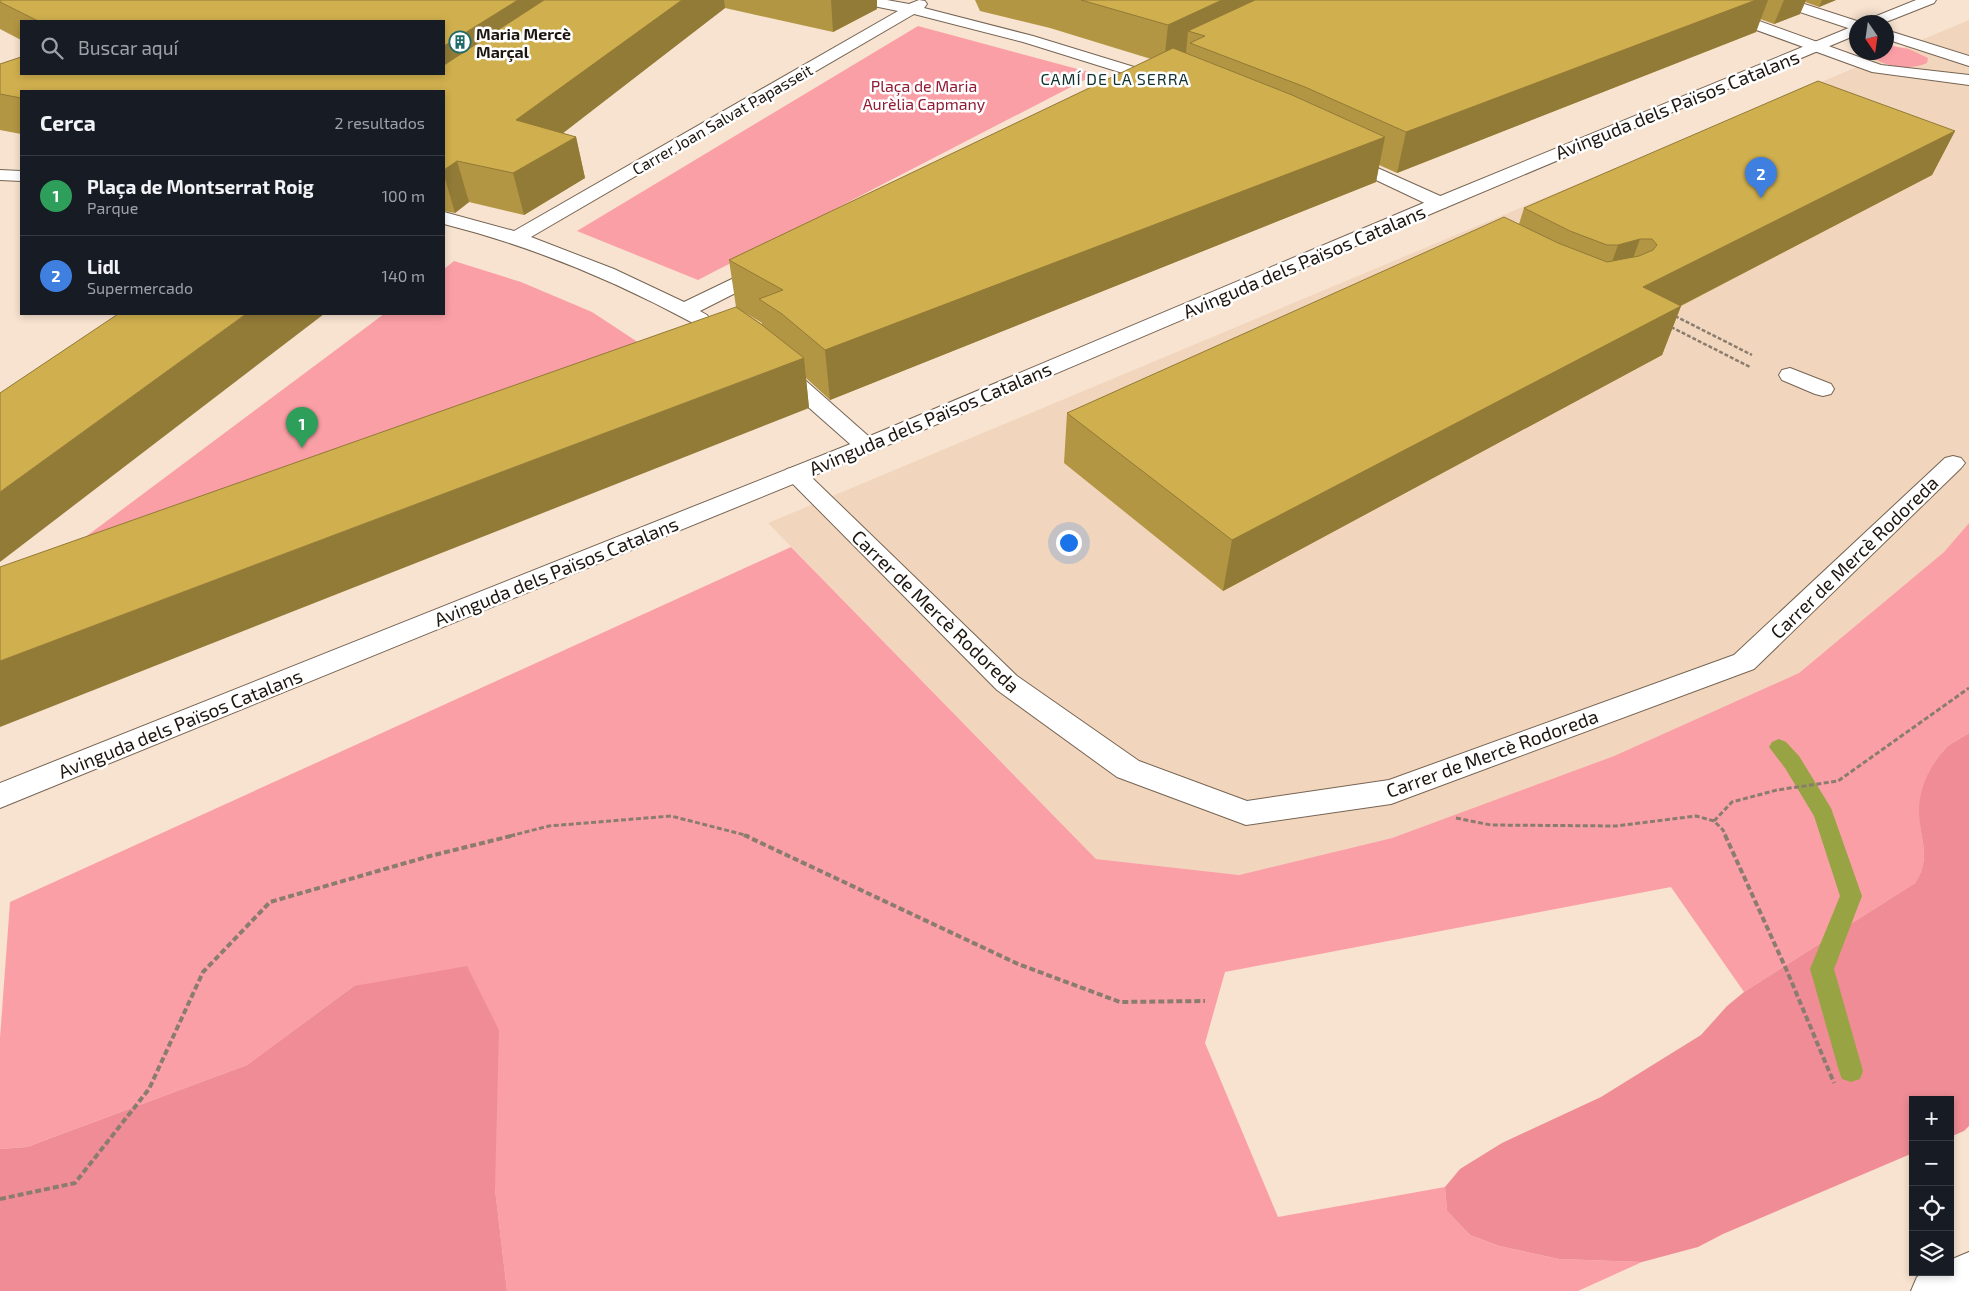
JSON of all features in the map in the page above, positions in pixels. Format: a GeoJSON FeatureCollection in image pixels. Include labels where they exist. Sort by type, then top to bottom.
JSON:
{"type":"FeatureCollection","features":[{"type":"Feature","properties":{"kind":"main road"},"geometry":{"type":"LineString","coordinates":[[864,0],[912,9],[1028,39],[1153,76],[1179,87]]}},
{"type":"Feature","properties":{"kind":"main road","name":"Carrer Joan Salvat Papasseit"},"geometry":{"type":"LineString","coordinates":[[516,238],[927,0]]}},
{"type":"Feature","properties":{"kind":"main road"},"geometry":{"type":"LineString","coordinates":[[1687,0],[1878,69],[1923,76],[1969,80]]}},
{"type":"Feature","properties":{"kind":"main road"},"geometry":{"type":"LineString","coordinates":[[1778,0],[1849,24]]}},
{"type":"Feature","properties":{"kind":"main road"},"geometry":{"type":"LineString","coordinates":[[1892,15],[1929,0]]}},
{"type":"Feature","properties":{"kind":"main road","name":"Avinguda dels Països Catalans"},"geometry":{"type":"LineString","coordinates":[[0,796],[866,446],[1440,203],[1849,33]]}},
{"type":"Feature","properties":{"kind":"main road"},"geometry":{"type":"LineString","coordinates":[[1894,37],[1969,61]]}},
{"type":"Feature","properties":{"kind":"main road"},"geometry":{"type":"LineString","coordinates":[[1923,76],[1946,72],[1952,66],[1948,59],[1940,52]]}},
{"type":"Feature","properties":{"kind":"main road"},"geometry":{"type":"LineString","coordinates":[[1126,90],[1171,68]]}},
{"type":"Feature","properties":{"kind":"main road"},"geometry":{"type":"LineString","coordinates":[[1327,150],[1440,203]]}},
{"type":"Feature","properties":{"kind":"main road"},"geometry":{"type":"LineString","coordinates":[[0,175],[20,176]]}},
{"type":"Feature","properties":{"kind":"main road"},"geometry":{"type":"LineString","coordinates":[[445,218],[516,238],[605,272],[685,310],[716,328]]}},
{"type":"Feature","properties":{"kind":"main road"},"geometry":{"type":"LineString","coordinates":[[685,310],[782,262]]}},
{"type":"Feature","properties":{"kind":"main road"},"geometry":{"type":"LineString","coordinates":[[767,359],[866,446]]}},
{"type":"Feature","properties":{"kind":"main road"},"geometry":{"type":"LineString","coordinates":[[1785,378],[1817,393]]}},
{"type":"Feature","properties":{"kind":"main road","name":"Carrer de Mercè Rodoreda"},"geometry":{"type":"LineString","coordinates":[[795,474],[1007,683],[1128,770],[1246,813],[1391,792],[1744,662],[1953,463]]}},
{"type":"Feature","properties":{"kind":"main road"},"geometry":{"type":"LineString","coordinates":[[1930,1291],[1969,1272]]}},
{"type":"Feature","properties":{"kind":"path"},"geometry":{"type":"LineString","coordinates":[[1670,314],[1785,378]]}},
{"type":"Feature","properties":{"kind":"path"},"geometry":{"type":"LineString","coordinates":[[1666,325],[1785,378]]}},
{"type":"Feature","properties":{"kind":"path"},"geometry":{"type":"LineString","coordinates":[[1714,821],[1732,802],[1776,790],[1838,781],[1969,688]]}},
{"type":"Feature","properties":{"kind":"path"},"geometry":{"type":"LineString","coordinates":[[0,1199],[76,1183],[149,1089],[203,972],[270,902],[430,856],[549,826],[671,816],[750,836],[831,877],[1018,964],[1120,1002],[1205,1001]]}},
{"type":"Feature","properties":{"kind":"path"},"geometry":{"type":"LineString","coordinates":[[1454,818],[1492,825],[1616,826],[1696,816],[1714,821],[1723,830],[1787,971],[1834,1083]]}},
{"type":"Feature","properties":{"kind":"shaded area"},"geometry":{"type":"Polygon","coordinates":[[[1969,20],[1969,523],[1944,552],[1799,673],[1614,756],[1392,838],[1239,875],[1096,859],[768,523],[1873,60],[1894,60],[1894,51],[1969,20]]]}},
{"type":"Feature","properties":{"kind":"shaded area"},"geometry":{"type":"Polygon","coordinates":[[[1969,733],[1969,1126],[1964,1131],[1954,1135],[1954,1096],[1909,1096],[1909,1155],[1723,1234],[1698,1247],[1642,1262],[1559,1259],[1499,1246],[1470,1235],[1447,1211],[1445,1187],[1460,1169],[1502,1143],[1601,1097],[1701,1035],[1727,1006],[1744,992],[1915,883],[1923,864],[1924,855],[1919,808],[1924,783],[1931,768],[1951,744],[1969,733]]]}},
{"type":"Feature","properties":{"kind":"shaded area"},"geometry":{"type":"Polygon","coordinates":[[[467,966],[499,1030],[495,1189],[507,1291],[0,1291],[0,1149],[27,1147],[247,1065],[354,986],[467,966]]]}},
{"type":"Feature","properties":{"kind":"green space","name":"Plaça de Maria Aurèlia Capmany"},"geometry":{"type":"Polygon","coordinates":[[[918,26],[1096,74],[698,280],[577,231],[918,26]]]}},
{"type":"Feature","properties":{"kind":"green space"},"geometry":{"type":"Polygon","coordinates":[[[1894,46],[1909,49],[1928,58],[1927,63],[1913,67],[1896,66],[1876,60],[1894,60],[1894,46]]]}},
{"type":"Feature","properties":{"kind":"green space"},"geometry":{"type":"Polygon","coordinates":[[[454,261],[521,282],[592,312],[656,354],[80,541],[383,315],[445,315],[445,268],[454,261]]]}},
{"type":"Feature","properties":{"kind":"green space"},"geometry":{"type":"Polygon","coordinates":[[[1969,523],[1969,733],[1946,748],[1933,764],[1925,783],[1919,813],[1924,861],[1919,875],[1915,883],[1744,992],[1671,887],[1225,972],[1205,1043],[1278,1217],[1445,1187],[1447,1211],[1470,1235],[1499,1246],[1559,1259],[1642,1262],[1578,1291],[507,1291],[495,1189],[354,986],[247,1065],[27,1147],[0,1149],[0,1038],[10,902],[791,547],[1096,859],[1239,875],[1392,838],[1614,756],[1799,673],[1944,552],[1969,523]]]}},
{"type":"Feature","properties":{"kind":"building"},"geometry":{"type":"Polygon","coordinates":[[[0,0],[518,0],[445,45],[445,20],[36,20],[0,2],[0,0]]]}},
{"type":"Feature","properties":{"kind":"building"},"geometry":{"type":"Polygon","coordinates":[[[544,0],[682,0],[516,120],[576,137],[513,173],[457,161],[445,169],[445,90],[20,90],[20,98],[0,94],[0,64],[20,57],[20,75],[445,75],[445,64],[544,0]]]}},
{"type":"Feature","properties":{"kind":"building"},"geometry":{"type":"Polygon","coordinates":[[[1081,0],[1222,0],[1168,25],[1081,0]]]}},
{"type":"Feature","properties":{"kind":"building"},"geometry":{"type":"Polygon","coordinates":[[[1255,0],[1756,0],[1406,132],[1305,87],[1190,43],[1205,36],[1188,31],[1255,0]]]}},
{"type":"Feature","properties":{"kind":"building"},"geometry":{"type":"Polygon","coordinates":[[[1173,48],[1292,95],[1385,137],[825,350],[782,314],[759,299],[783,290],[729,260],[1173,48]]]}},
{"type":"Feature","properties":{"kind":"building"},"geometry":{"type":"Polygon","coordinates":[[[1818,81],[1955,131],[1643,287],[1681,306],[1232,540],[1067,413],[1504,217],[1558,243],[1607,262],[1639,256],[1653,250],[1657,245],[1652,239],[1640,239],[1618,245],[1607,245],[1570,231],[1524,208],[1818,81]]]}},
{"type":"Feature","properties":{"kind":"building"},"geometry":{"type":"Polygon","coordinates":[[[736,307],[804,358],[0,661],[0,567],[736,307]]]}},
{"type":"Feature","properties":{"kind":"building"},"geometry":{"type":"Polygon","coordinates":[[[117,315],[245,315],[0,492],[0,393],[117,315]]]}},
{"type":"Feature","properties":{"kind":"waterway"},"geometry":{"type":"LineString","coordinates":[[1779,747],[1792,762],[1824,814],[1851,896],[1822,969],[1851,1071]]}},
{"type":"Feature","properties":{"kind":"place","name":"Maria Mercè Marçal"},"geometry":{"type":"Point","coordinates":[460,42]}},
{"type":"Feature","properties":{"kind":"place","name":"Lidl"},"geometry":{"type":"Point","coordinates":[1761,198]}},
{"type":"Feature","properties":{"kind":"place","name":"Plaça de Montserrat Roig"},"geometry":{"type":"Point","coordinates":[302,448]}},
{"type":"Feature","properties":{"kind":"district","name":"CAMÍ DE LA SERRA"},"geometry":{"type":"Point","coordinates":[1115,78]}}]}
